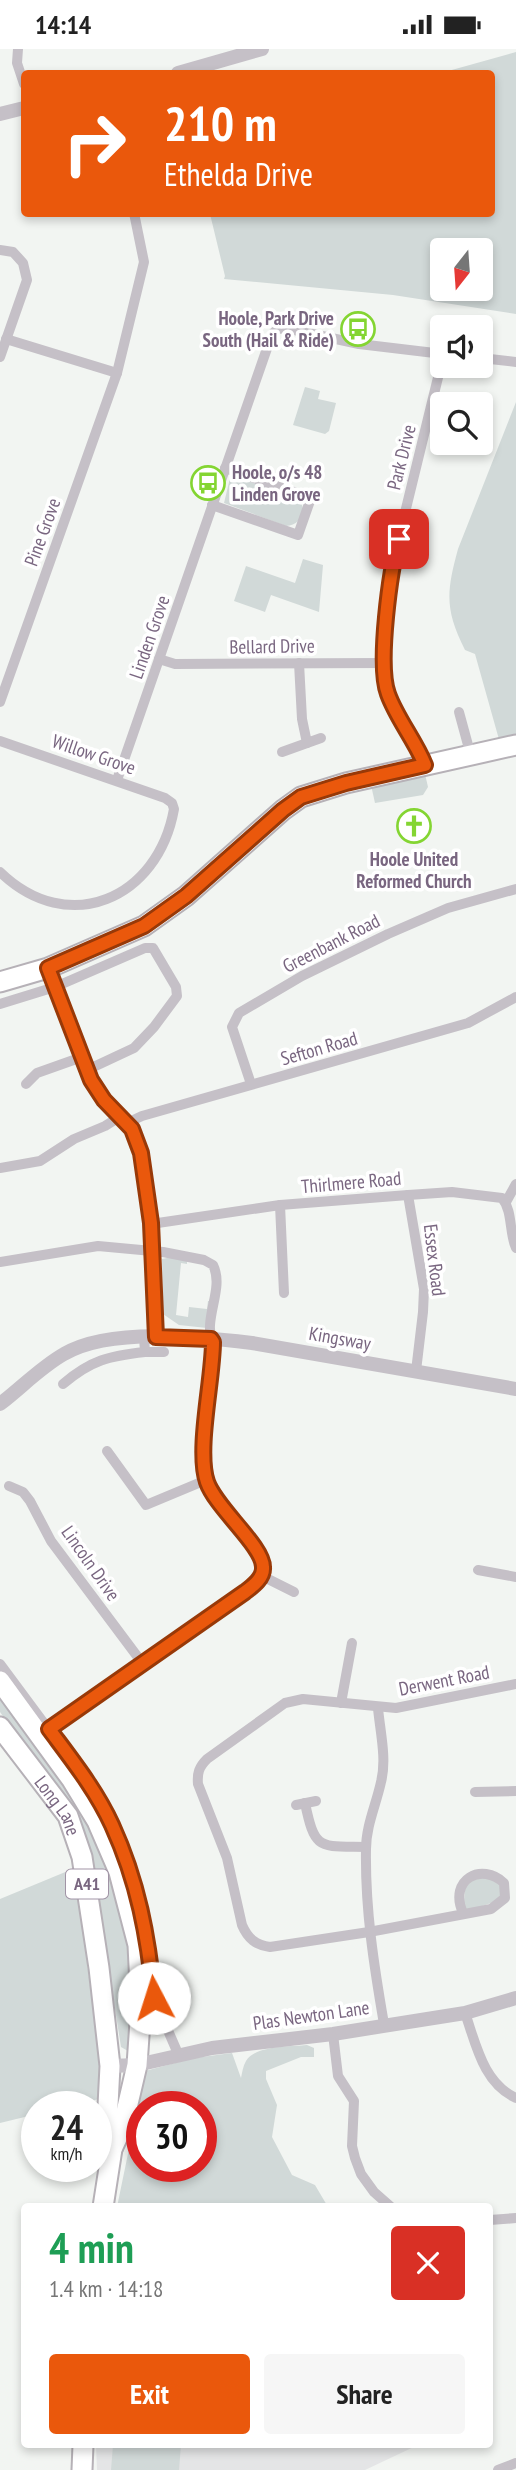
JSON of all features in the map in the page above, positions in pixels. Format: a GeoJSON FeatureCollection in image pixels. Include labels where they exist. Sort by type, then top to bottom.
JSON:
{"type":"FeatureCollection","features":[{"type":"Feature","properties":{"kind":"highway"},"geometry":{"type":"LineString","coordinates":[[0,982],[51,977],[144,926],[186,896],[301,797],[346,783],[516,745]]}},
{"type":"Feature","properties":{"kind":"highway","name":"Long Lane"},"geometry":{"type":"LineString","coordinates":[[0,1681],[88,1803],[119,1872],[138,1945],[142,2007],[137,2066],[123,2125],[112,2149]]}},
{"type":"Feature","properties":{"kind":"highway","name":"Long Lane"},"geometry":{"type":"LineString","coordinates":[[0,1727],[68,1816],[76,1836],[82,1857],[99,1968],[110,2066],[109,2091]]}},
{"type":"Feature","properties":{"kind":"highway","name":"Long Lane"},"geometry":{"type":"LineString","coordinates":[[104,2203],[107,2182]]}},
{"type":"Feature","properties":{"kind":"highway"},"geometry":{"type":"LineString","coordinates":[[82,2470],[83,2448]]}},
{"type":"Feature","properties":{"kind":"street"},"geometry":{"type":"LineString","coordinates":[[18,49],[17,63],[21,74]]}},
{"type":"Feature","properties":{"kind":"street"},"geometry":{"type":"LineString","coordinates":[[188,70],[262,49]]}},
{"type":"Feature","properties":{"kind":"street"},"geometry":{"type":"LineString","coordinates":[[0,114],[21,109]]}},
{"type":"Feature","properties":{"kind":"street","name":"Pine Grove"},"geometry":{"type":"LineString","coordinates":[[0,702],[117,373],[144,263],[135,217]]}},
{"type":"Feature","properties":{"kind":"street"},"geometry":{"type":"LineString","coordinates":[[0,250],[13,252],[23,264],[27,280],[0,357]]}},
{"type":"Feature","properties":{"kind":"street","name":"Linden Grove"},"geometry":{"type":"LineString","coordinates":[[117,780],[275,330],[285,328],[359,344],[430,353]]}},
{"type":"Feature","properties":{"kind":"street"},"geometry":{"type":"LineString","coordinates":[[6,339],[117,373]]}},
{"type":"Feature","properties":{"kind":"street"},"geometry":{"type":"LineString","coordinates":[[493,359],[516,362]]}},
{"type":"Feature","properties":{"kind":"street","name":"Park Drive"},"geometry":{"type":"LineString","coordinates":[[425,765],[419,748],[388,694],[385,663],[390,577],[438,378]]}},
{"type":"Feature","properties":{"kind":"street"},"geometry":{"type":"LineString","coordinates":[[212,505],[298,535],[311,498],[225,468]]}},
{"type":"Feature","properties":{"kind":"street","name":"Bellard Drive"},"geometry":{"type":"LineString","coordinates":[[159,659],[175,664],[385,663]]}},
{"type":"Feature","properties":{"kind":"street"},"geometry":{"type":"LineString","coordinates":[[299,663],[302,719],[307,743]]}},
{"type":"Feature","properties":{"kind":"street"},"geometry":{"type":"LineString","coordinates":[[459,712],[471,756]]}},
{"type":"Feature","properties":{"kind":"street"},"geometry":{"type":"LineString","coordinates":[[282,753],[321,738]]}},
{"type":"Feature","properties":{"kind":"street","name":"Willow Grove"},"geometry":{"type":"LineString","coordinates":[[0,741],[117,780],[165,798],[174,806],[164,842],[149,870],[134,884],[106,899],[75,905],[42,901],[28,895],[0,872]]}},
{"type":"Feature","properties":{"kind":"street","name":"Greenbank Road"},"geometry":{"type":"LineString","coordinates":[[251,1084],[232,1027],[239,1013],[302,976],[400,929],[448,908],[516,889]]}},
{"type":"Feature","properties":{"kind":"street"},"geometry":{"type":"LineString","coordinates":[[0,1004],[51,977],[145,948],[153,948],[176,987],[177,996],[134,1048],[87,1070]]}},
{"type":"Feature","properties":{"kind":"street"},"geometry":{"type":"LineString","coordinates":[[51,977],[97,1090],[136,1136],[141,1153],[153,1251],[148,1342]]}},
{"type":"Feature","properties":{"kind":"street","name":"Sefton Road"},"geometry":{"type":"LineString","coordinates":[[0,1168],[40,1161],[74,1139],[124,1120],[468,1023],[516,997]]}},
{"type":"Feature","properties":{"kind":"street"},"geometry":{"type":"LineString","coordinates":[[26,1084],[37,1073],[82,1057]]}},
{"type":"Feature","properties":{"kind":"street"},"geometry":{"type":"LineString","coordinates":[[516,1184],[506,1202],[511,1235],[516,1248]]}},
{"type":"Feature","properties":{"kind":"street","name":"Thirlmere Road"},"geometry":{"type":"LineString","coordinates":[[151,1223],[280,1205],[452,1192],[498,1196],[506,1202]]}},
{"type":"Feature","properties":{"kind":"street","name":"Essex Road"},"geometry":{"type":"LineString","coordinates":[[408,1195],[424,1289],[416,1371]]}},
{"type":"Feature","properties":{"kind":"street"},"geometry":{"type":"LineString","coordinates":[[280,1205],[284,1293]]}},
{"type":"Feature","properties":{"kind":"street"},"geometry":{"type":"LineString","coordinates":[[0,1262],[98,1247],[153,1251],[204,1260],[213,1265],[216,1276],[205,1442],[206,1481],[215,1500],[260,1555],[264,1567],[262,1576],[245,1592],[49,1729]]}},
{"type":"Feature","properties":{"kind":"street","name":"Kingsway"},"geometry":{"type":"LineString","coordinates":[[0,1404],[64,1354],[100,1340],[148,1342],[211,1339],[251,1343],[516,1389]]}},
{"type":"Feature","properties":{"kind":"street"},"geometry":{"type":"LineString","coordinates":[[148,1342],[164,1352]]}},
{"type":"Feature","properties":{"kind":"street"},"geometry":{"type":"LineString","coordinates":[[66,1377],[108,1356],[148,1342]]}},
{"type":"Feature","properties":{"kind":"street"},"geometry":{"type":"LineString","coordinates":[[107,1451],[146,1504],[206,1481]]}},
{"type":"Feature","properties":{"kind":"street","name":"Lincoln Drive"},"geometry":{"type":"LineString","coordinates":[[9,1486],[23,1492],[30,1501],[51,1541],[143,1664]]}},
{"type":"Feature","properties":{"kind":"street"},"geometry":{"type":"LineString","coordinates":[[478,1570],[516,1577]]}},
{"type":"Feature","properties":{"kind":"street"},"geometry":{"type":"LineString","coordinates":[[262,1576],[294,1592]]}},
{"type":"Feature","properties":{"kind":"street"},"geometry":{"type":"LineString","coordinates":[[341,1703],[352,1643]]}},
{"type":"Feature","properties":{"kind":"street","name":"Long Lane"},"geometry":{"type":"LineString","coordinates":[[0,1664],[92,1788],[111,1823],[140,1904],[149,1943],[154,1998],[179,2056]]}},
{"type":"Feature","properties":{"kind":"street","name":"Derwent Road"},"geometry":{"type":"LineString","coordinates":[[463,1913],[369,1932],[270,1947],[261,1946],[246,1935],[242,1926],[226,1859],[198,1784],[200,1766],[285,1703],[303,1699],[378,1708],[408,1706],[516,1684]]}},
{"type":"Feature","properties":{"kind":"street"},"geometry":{"type":"LineString","coordinates":[[378,1708],[382,1780],[369,1825],[366,1847],[369,1932],[384,2024]]}},
{"type":"Feature","properties":{"kind":"street"},"geometry":{"type":"LineString","coordinates":[[475,1792],[516,1791]]}},
{"type":"Feature","properties":{"kind":"street"},"geometry":{"type":"LineString","coordinates":[[306,1803],[311,1833],[318,1842],[328,1846],[366,1847]]}},
{"type":"Feature","properties":{"kind":"street"},"geometry":{"type":"LineString","coordinates":[[482,1875],[497,1877],[504,1883],[505,1899],[499,1905],[491,1909],[463,1913],[458,1898],[462,1882],[466,1878],[482,1875]]}},
{"type":"Feature","properties":{"kind":"street","name":"Plas Newton Lane"},"geometry":{"type":"LineString","coordinates":[[110,2066],[137,2066],[212,2048],[465,2013],[516,1998]]}},
{"type":"Feature","properties":{"kind":"street"},"geometry":{"type":"LineString","coordinates":[[465,2013],[485,2068],[496,2085],[516,2098]]}},
{"type":"Feature","properties":{"kind":"street"},"geometry":{"type":"LineString","coordinates":[[332,2033],[338,2076],[354,2101],[352,2146],[355,2158],[361,2174],[374,2192],[386,2203]]}},
{"type":"Feature","properties":{"kind":"street"},"geometry":{"type":"LineString","coordinates":[[493,2220],[516,2218]]}},
{"type":"Feature","properties":{"kind":"street"},"geometry":{"type":"LineString","coordinates":[[498,2470],[516,2463]]}},
{"type":"Feature","properties":{"kind":"shaded area"},"geometry":{"type":"Polygon","coordinates":[[[516,52],[516,314],[432,301],[494,301],[494,238],[430,238],[430,301],[224,279],[211,217],[495,217],[495,70],[452,70],[516,52]]]}},
{"type":"Feature","properties":{"kind":"shaded area"},"geometry":{"type":"Polygon","coordinates":[[[305,387],[320,391],[318,399],[336,403],[329,431],[325,434],[293,425],[305,387]]]}},
{"type":"Feature","properties":{"kind":"shaded area"},"geometry":{"type":"Polygon","coordinates":[[[516,402],[516,741],[500,743],[475,654],[465,650],[454,624],[450,590],[458,549],[516,402]]]}},
{"type":"Feature","properties":{"kind":"shaded area"},"geometry":{"type":"Polygon","coordinates":[[[236,477],[297,498],[301,502],[302,516],[296,523],[286,526],[224,503],[230,478],[236,477]]]}},
{"type":"Feature","properties":{"kind":"shaded area"},"geometry":{"type":"Polygon","coordinates":[[[303,559],[323,565],[319,612],[271,595],[265,612],[234,601],[246,566],[295,583],[303,559]]]}},
{"type":"Feature","properties":{"kind":"shaded area"},"geometry":{"type":"Polygon","coordinates":[[[425,774],[428,787],[423,795],[375,803],[371,785],[425,774]]]}},
{"type":"Feature","properties":{"kind":"shaded area"},"geometry":{"type":"Polygon","coordinates":[[[172,1257],[187,1260],[187,1264],[181,1263],[176,1315],[188,1317],[189,1307],[207,1309],[208,1301],[211,1301],[207,1328],[179,1325],[163,1314],[162,1259],[172,1257]]]}},
{"type":"Feature","properties":{"kind":"shaded area"},"geometry":{"type":"Polygon","coordinates":[[[0,1689],[98,1831],[135,1961],[128,2051],[121,2047],[89,1845],[73,1812],[0,1712],[0,1689]]]}},
{"type":"Feature","properties":{"kind":"shaded area"},"geometry":{"type":"Polygon","coordinates":[[[75,1868],[99,2056],[99,2091],[21,2091],[21,2118],[0,2123],[0,1899],[75,1868]]]}},
{"type":"Feature","properties":{"kind":"shaded area"},"geometry":{"type":"Polygon","coordinates":[[[497,1877],[505,1898],[463,1913],[466,1878],[497,1877]]]}},
{"type":"Feature","properties":{"kind":"shaded area"},"geometry":{"type":"Polygon","coordinates":[[[307,2045],[314,2048],[314,2057],[301,2057],[266,2071],[266,2079],[277,2105],[272,2137],[292,2175],[315,2185],[326,2203],[118,2203],[126,2163],[126,2182],[217,2182],[217,2091],[141,2091],[145,2071],[194,2058],[232,2053],[241,2078],[246,2061],[265,2049],[307,2045]]]}},
{"type":"Feature","properties":{"kind":"shaded area"},"geometry":{"type":"Polygon","coordinates":[[[96,2448],[412,2448],[365,2470],[97,2470],[96,2448]]]}},
{"type":"Feature","properties":{"kind":"shaded area"},"geometry":{"type":"Polygon","coordinates":[[[113,2448],[181,2448],[179,2470],[111,2470],[113,2448]]]}},
{"type":"Feature","properties":{"kind":"place","name":"Hoole, Park Drive South (Hail & Ride)"},"geometry":{"type":"Point","coordinates":[358,329]}},
{"type":"Feature","properties":{"kind":"place","name":"Hoole, o/s 48 Linden Grove"},"geometry":{"type":"Point","coordinates":[208,483]}},
{"type":"Feature","properties":{"kind":"place","name":"Hoole United Reformed Church"},"geometry":{"type":"Point","coordinates":[414,826]}},
{"type":"Feature","properties":{"kind":"route"},"geometry":{"type":"LineString","coordinates":[[154,1998],[149,1943],[126,1860],[111,1823],[92,1788],[49,1729],[245,1592],[262,1576],[264,1567],[260,1555],[215,1500],[206,1481],[205,1442],[213,1342],[211,1339],[156,1337],[151,1223],[141,1153],[132,1129],[104,1100],[91,1080],[48,968],[130,934],[165,912],[301,797],[326,788],[425,765],[419,748],[390,700],[385,683],[390,577],[399,539]]}}]}
